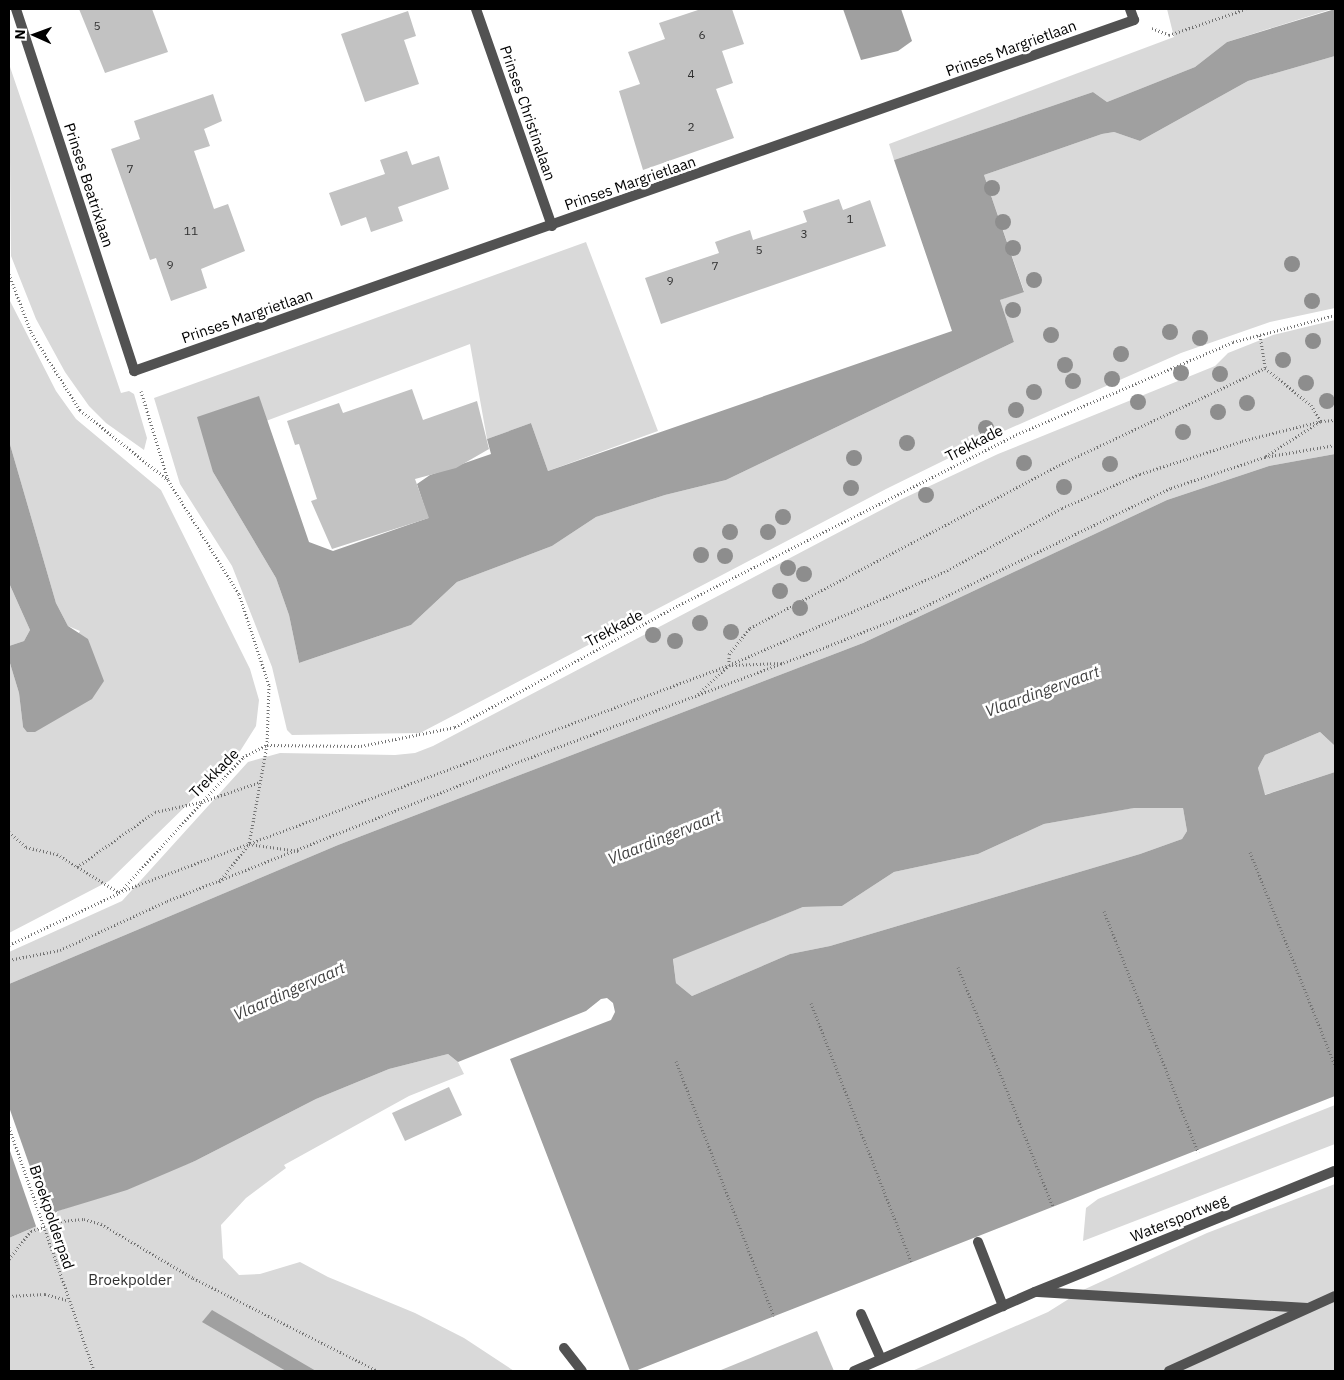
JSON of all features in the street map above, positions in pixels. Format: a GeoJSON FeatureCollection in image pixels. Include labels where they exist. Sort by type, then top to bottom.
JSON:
{"type":"FeatureCollection","features":[{"type":"Feature","properties":{"kind":"street","name":"Prinses Beatrixlaan"},"geometry":{"type":"LineString","coordinates":[[16,9],[134,371]]}},
{"type":"Feature","properties":{"kind":"street","name":"Prinses Christinalaan"},"geometry":{"type":"LineString","coordinates":[[476,9],[552,226]]}},
{"type":"Feature","properties":{"kind":"street"},"geometry":{"type":"LineString","coordinates":[[1130,9],[1134,20]]}},
{"type":"Feature","properties":{"kind":"street","name":"Prinses Margrietlaan"},"geometry":{"type":"LineString","coordinates":[[134,371],[552,226],[1134,20]]}},
{"type":"Feature","properties":{"kind":"street","name":"Watersportweg"},"geometry":{"type":"LineString","coordinates":[[854,1371],[1035,1292],[1335,1171]]}},
{"type":"Feature","properties":{"kind":"street"},"geometry":{"type":"LineString","coordinates":[[978,1242],[1003,1306]]}},
{"type":"Feature","properties":{"kind":"street"},"geometry":{"type":"LineString","coordinates":[[1035,1292],[1308,1308]]}},
{"type":"Feature","properties":{"kind":"street"},"geometry":{"type":"LineString","coordinates":[[1169,1371],[1335,1296]]}},
{"type":"Feature","properties":{"kind":"street"},"geometry":{"type":"LineString","coordinates":[[861,1314],[881,1359]]}},
{"type":"Feature","properties":{"kind":"street"},"geometry":{"type":"LineString","coordinates":[[564,1348],[582,1371]]}},
{"type":"Feature","properties":{"kind":"path"},"geometry":{"type":"LineString","coordinates":[[1134,20],[1169,35],[1246,9]]}},
{"type":"Feature","properties":{"kind":"path"},"geometry":{"type":"LineString","coordinates":[[9,274],[31,332],[80,410],[168,480]]}},
{"type":"Feature","properties":{"kind":"path","name":"Trekkade"},"geometry":{"type":"LineString","coordinates":[[9,945],[119,892],[243,757],[267,745],[361,746],[455,727],[679,605],[1013,436],[1233,342],[1335,315]]}},
{"type":"Feature","properties":{"kind":"path"},"geometry":{"type":"LineString","coordinates":[[1260,336],[1265,368],[1312,405],[1321,421]]}},
{"type":"Feature","properties":{"kind":"path"},"geometry":{"type":"LineString","coordinates":[[729,665],[729,654],[750,628],[1059,465],[1265,368]]}},
{"type":"Feature","properties":{"kind":"path"},"geometry":{"type":"LineString","coordinates":[[134,371],[168,480],[239,594],[269,685],[267,745],[249,844],[219,883]]}},
{"type":"Feature","properties":{"kind":"path"},"geometry":{"type":"LineString","coordinates":[[9,832],[26,847],[57,854],[119,892],[729,665],[944,572],[1062,508],[1140,474],[1242,441],[1321,421],[1335,420]]}},
{"type":"Feature","properties":{"kind":"path"},"geometry":{"type":"LineString","coordinates":[[1265,457],[1321,421]]}},
{"type":"Feature","properties":{"kind":"path"},"geometry":{"type":"LineString","coordinates":[[9,960],[60,950],[167,901],[300,851],[518,762],[786,663],[910,613],[1138,503],[1218,471],[1265,457],[1335,445]]}},
{"type":"Feature","properties":{"kind":"path"},"geometry":{"type":"LineString","coordinates":[[697,696],[729,665],[786,663]]}},
{"type":"Feature","properties":{"kind":"path"},"geometry":{"type":"LineString","coordinates":[[77,867],[155,812],[201,802],[260,782]]}},
{"type":"Feature","properties":{"kind":"path"},"geometry":{"type":"LineString","coordinates":[[249,844],[300,851]]}},
{"type":"Feature","properties":{"kind":"path"},"geometry":{"type":"LineString","coordinates":[[1250,852],[1335,1066]]}},
{"type":"Feature","properties":{"kind":"path"},"geometry":{"type":"LineString","coordinates":[[1104,911],[1198,1152]]}},
{"type":"Feature","properties":{"kind":"path"},"geometry":{"type":"LineString","coordinates":[[958,967],[1053,1206]]}},
{"type":"Feature","properties":{"kind":"path"},"geometry":{"type":"LineString","coordinates":[[811,1003],[911,1261]]}},
{"type":"Feature","properties":{"kind":"path"},"geometry":{"type":"LineString","coordinates":[[676,1061],[774,1316]]}},
{"type":"Feature","properties":{"kind":"path","name":"Broekpolderpad"},"geometry":{"type":"LineString","coordinates":[[9,1127],[94,1371]]}},
{"type":"Feature","properties":{"kind":"path"},"geometry":{"type":"LineString","coordinates":[[9,1259],[31,1232],[61,1221],[84,1219],[101,1224],[193,1278],[378,1371]]}},
{"type":"Feature","properties":{"kind":"path"},"geometry":{"type":"LineString","coordinates":[[9,1296],[45,1294],[68,1300]]}},
{"type":"Feature","properties":{"kind":"green space"},"geometry":{"type":"Polygon","coordinates":[[[1167,9],[1332,9],[1227,42],[1195,67],[1107,102],[1093,92],[894,160],[889,144],[1174,37],[1167,9]]]}},
{"type":"Feature","properties":{"kind":"green space"},"geometry":{"type":"Polygon","coordinates":[[[1335,56],[1335,308],[1270,322],[1181,353],[1004,431],[886,489],[420,733],[292,735],[287,730],[272,667],[232,566],[180,484],[154,398],[586,242],[658,431],[548,471],[531,423],[487,439],[470,344],[266,421],[259,397],[213,472],[276,578],[289,615],[299,663],[411,625],[457,582],[552,546],[596,517],[665,495],[726,480],[1014,342],[1000,300],[1024,291],[984,175],[1102,134],[1114,132],[1140,141],[1248,81],[1335,56]]]}},
{"type":"Feature","properties":{"kind":"green space"},"geometry":{"type":"Polygon","coordinates":[[[9,64],[121,393],[129,391],[134,394],[147,438],[144,450],[106,423],[89,406],[65,372],[36,319],[11,256],[9,64]]]}},
{"type":"Feature","properties":{"kind":"green space"},"geometry":{"type":"Polygon","coordinates":[[[9,299],[56,391],[76,419],[161,490],[250,669],[259,700],[256,726],[237,756],[109,881],[9,933],[9,660],[19,693],[23,727],[80,631],[68,626],[56,603],[9,441],[9,299]]]}},
{"type":"Feature","properties":{"kind":"green space"},"geometry":{"type":"Polygon","coordinates":[[[1335,320],[1335,454],[1269,466],[1167,500],[863,643],[338,845],[9,984],[9,952],[122,901],[248,762],[280,753],[395,755],[415,753],[433,746],[902,499],[998,454],[1215,366],[1228,353],[1273,335],[1335,320]]]}},
{"type":"Feature","properties":{"kind":"green space"},"geometry":{"type":"Polygon","coordinates":[[[9,583],[30,630],[24,641],[9,646],[9,583]]]}},
{"type":"Feature","properties":{"kind":"green space"},"geometry":{"type":"Polygon","coordinates":[[[1320,732],[1335,746],[1335,772],[1264,795],[1258,768],[1265,755],[1320,732]]]}},
{"type":"Feature","properties":{"kind":"green space"},"geometry":{"type":"Polygon","coordinates":[[[1133,808],[1183,808],[1187,831],[1182,839],[1140,854],[830,946],[790,954],[692,996],[676,983],[673,958],[803,907],[842,906],[894,872],[978,854],[1044,824],[1133,808]]]}},
{"type":"Feature","properties":{"kind":"green space","name":"Broekpolder"},"geometry":{"type":"Polygon","coordinates":[[[448,1054],[458,1062],[464,1074],[409,1096],[284,1165],[286,1168],[246,1198],[221,1225],[223,1258],[239,1275],[260,1274],[300,1262],[328,1277],[415,1313],[464,1338],[514,1371],[9,1371],[9,1238],[37,1226],[40,1233],[52,1224],[58,1211],[195,1161],[316,1099],[389,1069],[448,1054]]]}},
{"type":"Feature","properties":{"kind":"green space"},"geometry":{"type":"Polygon","coordinates":[[[1335,1105],[1335,1144],[1083,1241],[1086,1208],[1098,1199],[1335,1105]]]}},
{"type":"Feature","properties":{"kind":"green space"},"geometry":{"type":"Polygon","coordinates":[[[1335,1184],[1335,1371],[912,1371],[1048,1312],[1083,1290],[1207,1233],[1335,1184]]]}},
{"type":"Feature","properties":{"kind":"water"},"geometry":{"type":"Polygon","coordinates":[[[843,9],[901,9],[912,41],[898,51],[861,60],[843,9]]]}},
{"type":"Feature","properties":{"kind":"water"},"geometry":{"type":"Polygon","coordinates":[[[1335,9],[1335,56],[1248,81],[1140,141],[1114,132],[1102,134],[984,175],[1024,292],[1000,300],[1014,342],[726,480],[665,495],[596,517],[552,546],[457,582],[411,625],[299,663],[289,615],[276,578],[213,472],[197,417],[259,396],[309,542],[333,551],[428,518],[417,484],[430,475],[491,454],[487,439],[531,423],[548,471],[952,331],[894,160],[1093,92],[1107,102],[1195,67],[1227,42],[1335,9]]]}},
{"type":"Feature","properties":{"kind":"water"},"geometry":{"type":"Polygon","coordinates":[[[9,441],[56,603],[68,626],[88,639],[104,681],[92,699],[35,732],[27,732],[23,727],[19,693],[9,660],[9,646],[24,641],[30,630],[9,583],[9,441]]]}},
{"type":"Feature","properties":{"kind":"water","name":"Vlaardingervaart"},"geometry":{"type":"Polygon","coordinates":[[[1335,454],[1335,746],[1320,732],[1265,755],[1258,768],[1265,795],[1335,772],[1335,1096],[635,1371],[630,1371],[510,1059],[611,1020],[615,1012],[613,1003],[607,998],[601,999],[586,1011],[458,1062],[448,1054],[389,1069],[316,1099],[195,1161],[127,1190],[58,1211],[37,1226],[9,1238],[9,984],[338,845],[863,643],[1167,500],[1269,466],[1335,454]],[[1134,808],[1044,824],[978,854],[894,872],[842,906],[803,907],[673,959],[676,983],[692,996],[790,954],[830,946],[1140,854],[1182,839],[1187,831],[1183,808],[1134,808]]]}},
{"type":"Feature","properties":{"kind":"water"},"geometry":{"type":"Polygon","coordinates":[[[212,1310],[316,1371],[286,1371],[202,1322],[212,1310]]]}},
{"type":"Feature","properties":{"kind":"pier"},"geometry":{"type":"Polygon","coordinates":[[[9,1107],[49,1221],[37,1229],[9,1148],[9,1107]]]}},
{"type":"Feature","properties":{"kind":"building"},"geometry":{"type":"Polygon","coordinates":[[[79,9],[152,9],[168,52],[105,73],[79,9]]]}},
{"type":"Feature","properties":{"kind":"building"},"geometry":{"type":"Polygon","coordinates":[[[701,9],[732,9],[744,44],[722,51],[733,83],[716,89],[734,138],[643,170],[619,91],[640,84],[628,52],[665,39],[659,23],[701,9]]]}},
{"type":"Feature","properties":{"kind":"building"},"geometry":{"type":"Polygon","coordinates":[[[408,11],[416,36],[404,40],[419,84],[365,102],[341,34],[408,11]]]}},
{"type":"Feature","properties":{"kind":"building"},"geometry":{"type":"Polygon","coordinates":[[[213,94],[222,121],[204,129],[210,146],[194,151],[214,209],[228,204],[245,251],[201,269],[207,288],[171,301],[156,258],[150,260],[111,149],[140,139],[134,121],[213,94]]]}},
{"type":"Feature","properties":{"kind":"building"},"geometry":{"type":"Polygon","coordinates":[[[407,151],[412,165],[439,156],[449,189],[398,207],[403,221],[371,232],[366,217],[341,226],[329,193],[385,174],[380,160],[407,151]]]}},
{"type":"Feature","properties":{"kind":"building"},"geometry":{"type":"Polygon","coordinates":[[[839,199],[843,210],[870,200],[886,246],[661,324],[645,278],[719,253],[715,242],[732,236],[750,230],[753,240],[807,222],[803,211],[839,199]]]}},
{"type":"Feature","properties":{"kind":"building"},"geometry":{"type":"Polygon","coordinates":[[[412,389],[423,420],[477,401],[489,449],[456,468],[415,479],[429,518],[332,549],[311,501],[317,499],[299,444],[295,445],[287,421],[339,403],[343,413],[412,389]]]}},
{"type":"Feature","properties":{"kind":"building"},"geometry":{"type":"Polygon","coordinates":[[[449,1087],[462,1115],[405,1141],[392,1113],[449,1087]]]}},
{"type":"Feature","properties":{"kind":"building"},"geometry":{"type":"Polygon","coordinates":[[[817,1331],[834,1371],[721,1370],[817,1331]]]}}]}
